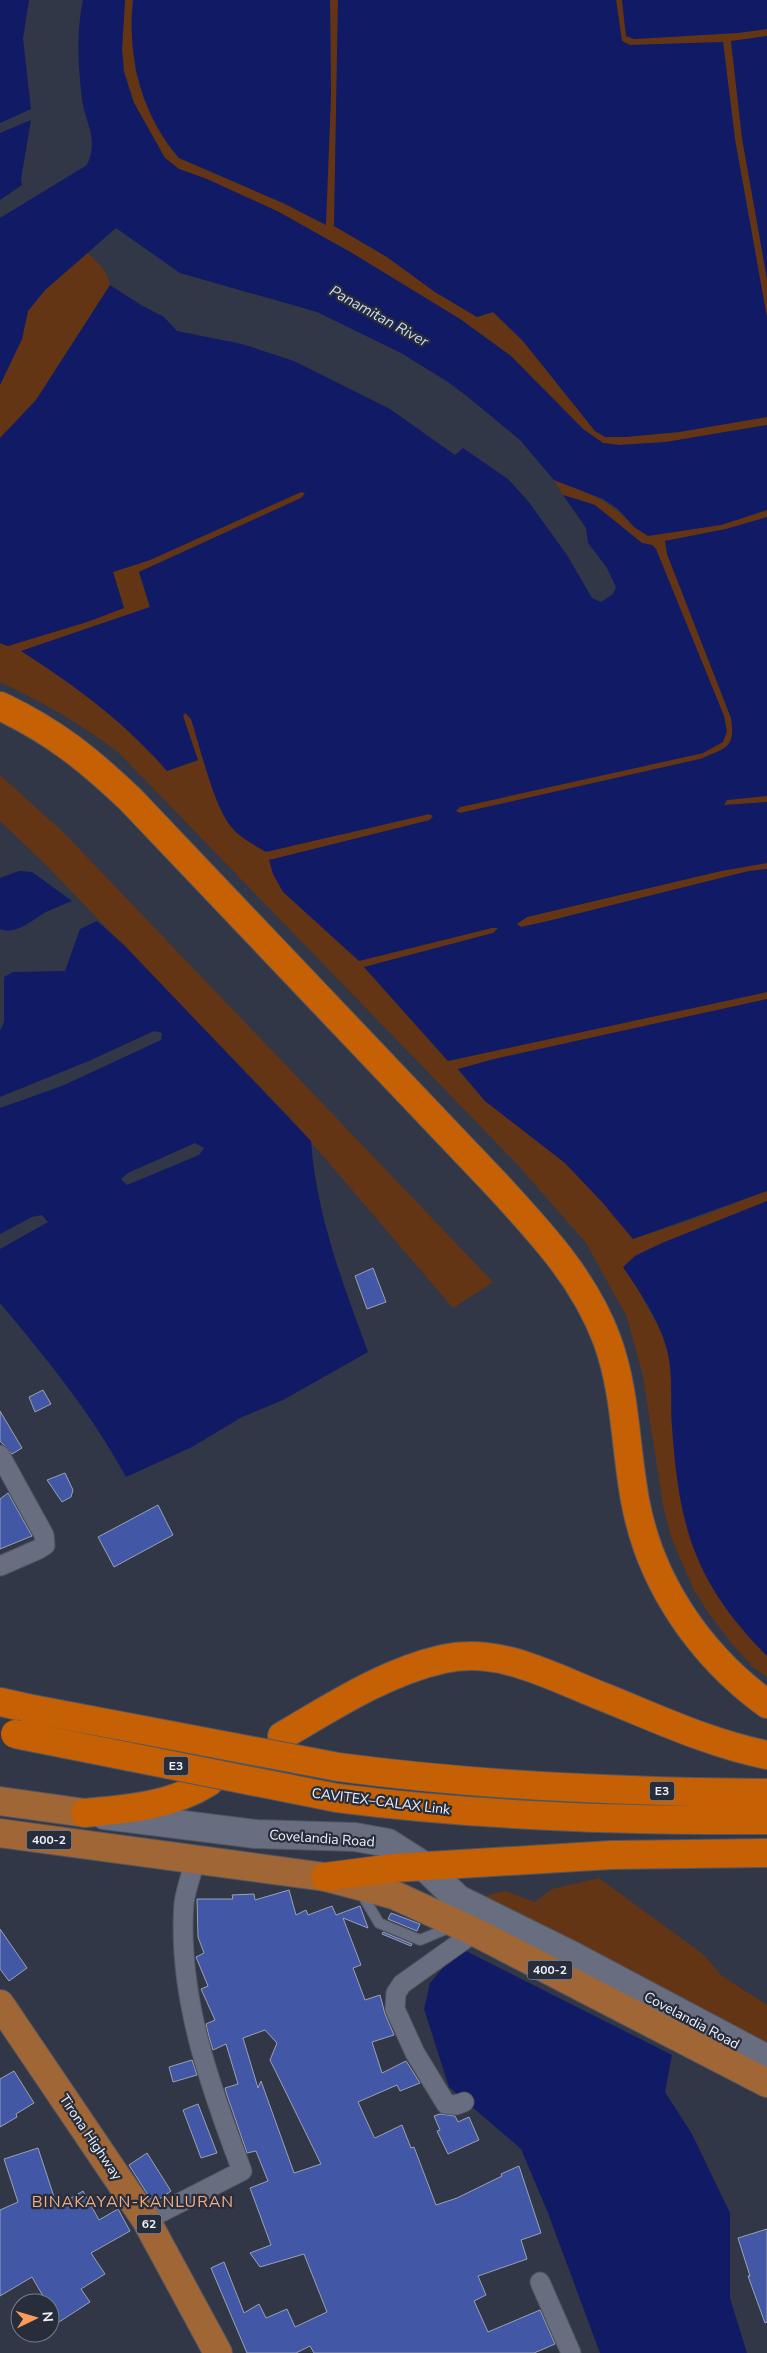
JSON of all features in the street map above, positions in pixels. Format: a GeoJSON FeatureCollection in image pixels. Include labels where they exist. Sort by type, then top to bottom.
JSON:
{"type":"FeatureCollection","features":[{"type":"Feature","properties":{"kind":"highway"},"geometry":{"type":"LineString","coordinates":[[0,706],[49,732],[79,752],[124,793],[496,1184],[572,1272],[590,1303],[608,1342],[620,1389],[639,1517],[648,1547],[662,1580],[682,1616],[705,1647],[746,1689],[767,1704]]}},
{"type":"Feature","properties":{"kind":"highway"},"geometry":{"type":"LineString","coordinates":[[282,1736],[349,1698],[402,1672],[443,1659],[478,1655],[515,1662],[696,1734],[746,1751],[767,1755]]}},
{"type":"Feature","properties":{"kind":"highway","name":"CAVITEX–CALAX Link"},"geometry":{"type":"LineString","coordinates":[[0,1702],[338,1767],[466,1781],[612,1789],[767,1793]]}},
{"type":"Feature","properties":{"kind":"highway","name":"CAVITEX–CALAX Link"},"geometry":{"type":"LineString","coordinates":[[8,1733],[336,1798],[462,1811],[714,1820],[767,1820]]}},
{"type":"Feature","properties":{"kind":"highway"},"geometry":{"type":"LineString","coordinates":[[85,1813],[137,1808],[167,1802],[209,1782]]}},
{"type":"Feature","properties":{"kind":"highway"},"geometry":{"type":"LineString","coordinates":[[325,1877],[424,1866],[611,1855],[767,1853]]}},
{"type":"Feature","properties":{"kind":"main road","name":"Covelandia Road"},"geometry":{"type":"LineString","coordinates":[[0,1801],[256,1834],[355,1837],[388,1843],[424,1866],[458,1899],[573,1956],[767,2059]]}},
{"type":"Feature","properties":{"kind":"main road","name":"Covelandia Road"},"geometry":{"type":"LineString","coordinates":[[0,1833],[196,1858],[325,1877],[356,1883],[394,1895],[467,1928],[767,2083]]}},
{"type":"Feature","properties":{"kind":"main road","name":"Tirona Highway"},"geometry":{"type":"LineString","coordinates":[[0,2004],[146,2220],[218,2353]]}},
{"type":"Feature","properties":{"kind":"street"},"geometry":{"type":"LineString","coordinates":[[0,1455],[44,1535],[45,1545],[40,1549],[0,1566]]}},
{"type":"Feature","properties":{"kind":"street"},"geometry":{"type":"LineString","coordinates":[[146,2220],[242,2170],[213,2094],[192,2013],[183,1949],[184,1901],[196,1858]]}},
{"type":"Feature","properties":{"kind":"street"},"geometry":{"type":"LineString","coordinates":[[464,2102],[456,2105],[446,2104],[415,2053],[395,2009],[396,1993],[402,1984],[467,1928]]}},
{"type":"Feature","properties":{"kind":"street"},"geometry":{"type":"LineString","coordinates":[[540,2282],[571,2353]]}},
{"type":"Feature","properties":{"kind":"shaded area"},"geometry":{"type":"Polygon","coordinates":[[[125,0],[133,0],[131,20],[136,74],[167,144],[179,158],[283,203],[325,224],[331,95],[330,0],[338,0],[334,226],[387,257],[435,292],[477,317],[493,312],[523,341],[595,431],[605,437],[679,432],[767,417],[767,425],[666,442],[619,445],[603,443],[583,429],[511,356],[460,319],[352,253],[279,212],[207,179],[179,169],[165,158],[134,103],[124,72],[122,49],[125,0]]]}},
{"type":"Feature","properties":{"kind":"shaded area"},"geometry":{"type":"Polygon","coordinates":[[[616,0],[622,0],[626,36],[634,39],[737,33],[767,29],[767,36],[731,42],[742,138],[767,279],[767,318],[735,139],[723,42],[630,45],[622,41],[616,0]]]}},
{"type":"Feature","properties":{"kind":"shaded area"},"geometry":{"type":"Polygon","coordinates":[[[88,253],[105,271],[110,285],[36,400],[0,438],[0,385],[22,339],[28,311],[45,290],[88,253]]]}},
{"type":"Feature","properties":{"kind":"shaded area"},"geometry":{"type":"Polygon","coordinates":[[[554,480],[588,493],[606,503],[634,527],[721,525],[767,510],[767,517],[726,529],[665,541],[667,554],[731,718],[732,736],[727,746],[700,759],[460,813],[455,811],[460,807],[703,753],[724,716],[656,549],[652,545],[642,543],[595,505],[563,495],[554,480]]]}},
{"type":"Feature","properties":{"kind":"shaded area"},"geometry":{"type":"Polygon","coordinates":[[[301,492],[306,493],[301,498],[139,572],[150,607],[21,651],[61,677],[117,720],[167,771],[198,760],[183,716],[185,712],[191,719],[214,793],[229,824],[342,835],[429,814],[433,816],[430,820],[270,860],[498,928],[493,933],[364,967],[448,1061],[767,992],[767,999],[494,1059],[458,1070],[485,1101],[565,1163],[602,1202],[633,1239],[694,1219],[767,1191],[767,1201],[662,1243],[635,1256],[641,1294],[661,1331],[669,1356],[677,1472],[681,1503],[688,1531],[710,1582],[725,1607],[767,1656],[767,1677],[753,1667],[733,1645],[707,1611],[694,1590],[671,1537],[663,1505],[643,1376],[627,1317],[586,1243],[517,1164],[119,753],[91,732],[61,714],[0,682],[0,643],[8,646],[90,621],[124,608],[113,572],[150,560],[301,492]]]}},
{"type":"Feature","properties":{"kind":"shaded area"},"geometry":{"type":"Polygon","coordinates":[[[0,775],[64,833],[493,1282],[453,1308],[294,1122],[46,865],[0,821],[0,775]]]}},
{"type":"Feature","properties":{"kind":"shaded area"},"geometry":{"type":"Polygon","coordinates":[[[767,796],[767,802],[723,806],[727,800],[767,796]]]}},
{"type":"Feature","properties":{"kind":"shaded area"},"geometry":{"type":"Polygon","coordinates":[[[767,863],[767,869],[749,871],[544,922],[521,927],[516,924],[527,917],[721,871],[767,863]]]}},
{"type":"Feature","properties":{"kind":"shaded area"},"geometry":{"type":"Polygon","coordinates":[[[599,1878],[704,1955],[722,1976],[767,2005],[767,2046],[473,1899],[505,1891],[535,1902],[552,1889],[599,1878]]]}},
{"type":"Feature","properties":{"kind":"water"},"geometry":{"type":"Polygon","coordinates":[[[0,0],[29,0],[23,39],[31,109],[0,123],[0,0]]]}},
{"type":"Feature","properties":{"kind":"water","name":"Panamitan River"},"geometry":{"type":"Polygon","coordinates":[[[83,0],[125,0],[122,49],[124,72],[134,103],[165,158],[179,169],[207,179],[279,212],[352,253],[460,319],[511,356],[583,429],[603,443],[619,445],[666,442],[767,425],[767,510],[721,525],[648,536],[634,527],[618,509],[603,499],[554,480],[520,440],[448,382],[401,353],[317,312],[180,273],[116,228],[45,290],[28,311],[22,339],[0,385],[0,218],[87,165],[92,147],[92,139],[82,99],[79,62],[79,24],[83,0]]]}},
{"type":"Feature","properties":{"kind":"water"},"geometry":{"type":"Polygon","coordinates":[[[133,0],[330,0],[331,95],[326,225],[283,203],[179,158],[155,123],[139,84],[132,43],[133,0]]]}},
{"type":"Feature","properties":{"kind":"water"},"geometry":{"type":"Polygon","coordinates":[[[338,0],[616,0],[622,41],[630,45],[723,42],[735,139],[767,318],[767,417],[679,432],[605,437],[595,431],[523,341],[493,312],[477,317],[435,292],[387,257],[334,226],[338,0]]]}},
{"type":"Feature","properties":{"kind":"water"},"geometry":{"type":"Polygon","coordinates":[[[622,0],[767,0],[767,29],[737,33],[634,39],[626,36],[622,0]]]}},
{"type":"Feature","properties":{"kind":"water"},"geometry":{"type":"Polygon","coordinates":[[[767,36],[767,279],[742,138],[731,41],[767,36]]]}},
{"type":"Feature","properties":{"kind":"water"},"geometry":{"type":"Polygon","coordinates":[[[31,120],[21,179],[22,185],[0,200],[0,133],[31,120]]]}},
{"type":"Feature","properties":{"kind":"water"},"geometry":{"type":"Polygon","coordinates":[[[110,285],[164,317],[177,331],[242,344],[294,361],[390,409],[455,455],[463,448],[508,479],[528,501],[567,555],[592,598],[601,602],[613,594],[616,587],[607,568],[588,543],[586,528],[563,495],[595,505],[642,543],[652,545],[656,549],[724,716],[727,731],[723,742],[703,753],[460,807],[456,811],[460,813],[700,759],[727,746],[732,736],[731,718],[667,554],[665,541],[726,529],[767,517],[767,796],[727,800],[724,805],[767,802],[767,863],[721,871],[527,917],[517,924],[521,927],[544,922],[749,871],[767,869],[767,992],[448,1061],[364,967],[493,933],[498,928],[359,961],[283,892],[273,874],[269,860],[430,820],[433,816],[429,814],[266,852],[237,833],[223,814],[212,788],[191,719],[185,713],[183,716],[198,760],[167,771],[134,736],[98,705],[21,651],[150,607],[139,572],[301,498],[305,493],[301,492],[150,560],[113,572],[124,608],[90,621],[8,646],[0,643],[0,438],[36,400],[110,285]]]}},
{"type":"Feature","properties":{"kind":"water"},"geometry":{"type":"Polygon","coordinates":[[[19,871],[32,872],[72,901],[46,912],[18,929],[6,931],[0,929],[0,878],[19,871]]]}},
{"type":"Feature","properties":{"kind":"water"},"geometry":{"type":"Polygon","coordinates":[[[97,921],[125,946],[311,1141],[318,1195],[332,1248],[368,1352],[283,1400],[242,1417],[192,1447],[126,1477],[83,1409],[0,1303],[0,1249],[48,1222],[42,1215],[32,1217],[0,1234],[0,1108],[62,1086],[161,1040],[162,1033],[154,1031],[91,1060],[0,1097],[0,1031],[4,1022],[4,977],[13,972],[65,971],[80,929],[97,921]],[[195,1143],[128,1173],[121,1179],[127,1185],[199,1155],[204,1148],[195,1143]]]}},
{"type":"Feature","properties":{"kind":"water"},"geometry":{"type":"Polygon","coordinates":[[[767,999],[767,1191],[633,1239],[602,1202],[565,1163],[485,1101],[458,1069],[494,1059],[767,999]]]}},
{"type":"Feature","properties":{"kind":"water"},"geometry":{"type":"Polygon","coordinates":[[[767,1201],[767,1656],[742,1629],[722,1603],[695,1551],[686,1524],[675,1463],[671,1374],[668,1353],[652,1313],[623,1267],[635,1256],[662,1243],[767,1201]]]}},
{"type":"Feature","properties":{"kind":"water"},"geometry":{"type":"Polygon","coordinates":[[[466,1951],[672,2055],[665,2092],[692,2134],[730,2213],[730,2298],[747,2353],[600,2353],[548,2213],[521,2149],[449,2087],[424,2009],[430,1983],[447,1963],[466,1951]]]}},
{"type":"Feature","properties":{"kind":"building"},"geometry":{"type":"Polygon","coordinates":[[[373,1268],[386,1302],[367,1309],[355,1276],[373,1268]]]}},
{"type":"Feature","properties":{"kind":"building"},"geometry":{"type":"Polygon","coordinates":[[[43,1390],[51,1404],[35,1412],[29,1397],[43,1390]]]}},
{"type":"Feature","properties":{"kind":"building"},"geometry":{"type":"Polygon","coordinates":[[[0,1411],[22,1448],[12,1454],[0,1441],[0,1411]]]}},
{"type":"Feature","properties":{"kind":"building"},"geometry":{"type":"Polygon","coordinates":[[[65,1473],[73,1490],[71,1497],[62,1502],[47,1480],[65,1473]]]}},
{"type":"Feature","properties":{"kind":"building"},"geometry":{"type":"Polygon","coordinates":[[[8,1493],[32,1536],[0,1549],[0,1499],[8,1493]]]}},
{"type":"Feature","properties":{"kind":"building"},"geometry":{"type":"Polygon","coordinates":[[[158,1505],[173,1535],[114,1567],[98,1537],[158,1505]]]}},
{"type":"Feature","properties":{"kind":"building"},"geometry":{"type":"Polygon","coordinates":[[[289,1890],[296,1915],[306,1910],[308,1915],[332,1906],[336,1915],[360,1906],[368,1928],[343,1918],[361,1965],[353,1968],[365,2000],[380,1995],[385,2014],[394,2035],[372,2042],[382,2073],[406,2061],[420,2083],[400,2091],[397,2085],[358,2102],[375,2138],[402,2125],[411,2148],[414,2147],[436,2205],[457,2198],[519,2166],[541,2233],[521,2240],[527,2259],[478,2276],[486,2295],[474,2301],[488,2332],[540,2310],[555,2344],[534,2353],[314,2353],[310,2346],[296,2353],[247,2353],[211,2268],[224,2262],[244,2313],[259,2304],[266,2318],[287,2309],[295,2327],[327,2312],[304,2254],[260,2267],[250,2253],[271,2245],[250,2188],[268,2181],[256,2151],[247,2153],[226,2092],[225,2088],[238,2084],[226,2044],[213,2050],[206,2024],[215,2020],[201,1989],[208,1986],[196,1957],[204,1953],[198,1937],[197,1899],[233,1899],[232,1895],[254,1894],[255,1900],[289,1890]],[[265,2030],[243,2038],[258,2088],[261,2081],[294,2173],[321,2164],[270,2060],[277,2043],[265,2030]]]}},
{"type":"Feature","properties":{"kind":"building"},"geometry":{"type":"Polygon","coordinates":[[[391,1913],[420,1924],[417,1931],[388,1919],[391,1913]]]}},
{"type":"Feature","properties":{"kind":"building"},"geometry":{"type":"Polygon","coordinates":[[[0,1929],[27,1968],[9,1981],[0,1969],[0,1929]]]}},
{"type":"Feature","properties":{"kind":"building"},"geometry":{"type":"Polygon","coordinates":[[[383,1932],[412,1944],[411,1946],[382,1934],[383,1932]]]}},
{"type":"Feature","properties":{"kind":"building"},"geometry":{"type":"Polygon","coordinates":[[[192,2060],[197,2075],[173,2082],[169,2067],[192,2060]]]}},
{"type":"Feature","properties":{"kind":"building"},"geometry":{"type":"Polygon","coordinates":[[[14,2071],[34,2103],[16,2114],[17,2117],[0,2127],[0,2079],[14,2071]]]}},
{"type":"Feature","properties":{"kind":"building"},"geometry":{"type":"Polygon","coordinates":[[[198,2104],[217,2153],[201,2158],[183,2110],[198,2104]]]}},
{"type":"Feature","properties":{"kind":"building"},"geometry":{"type":"Polygon","coordinates":[[[440,2114],[455,2116],[458,2122],[469,2117],[479,2140],[448,2154],[437,2131],[440,2130],[434,2116],[440,2114]]]}},
{"type":"Feature","properties":{"kind":"building"},"geometry":{"type":"Polygon","coordinates":[[[38,2148],[57,2206],[83,2191],[99,2220],[118,2209],[130,2231],[91,2253],[105,2274],[81,2289],[90,2302],[60,2321],[60,2293],[41,2293],[32,2277],[0,2296],[0,2210],[18,2202],[4,2159],[38,2148]]]}},
{"type":"Feature","properties":{"kind":"building"},"geometry":{"type":"Polygon","coordinates":[[[147,2153],[171,2191],[153,2203],[129,2165],[147,2153]]]}},
{"type":"Feature","properties":{"kind":"building"},"geometry":{"type":"Polygon","coordinates":[[[767,2229],[767,2322],[765,2323],[748,2276],[750,2276],[738,2238],[767,2229]]]}},
{"type":"Feature","properties":{"kind":"district","name":"BINAKAYAN-KANLURAN"},"geometry":{"type":"Point","coordinates":[133,2201]}}]}
